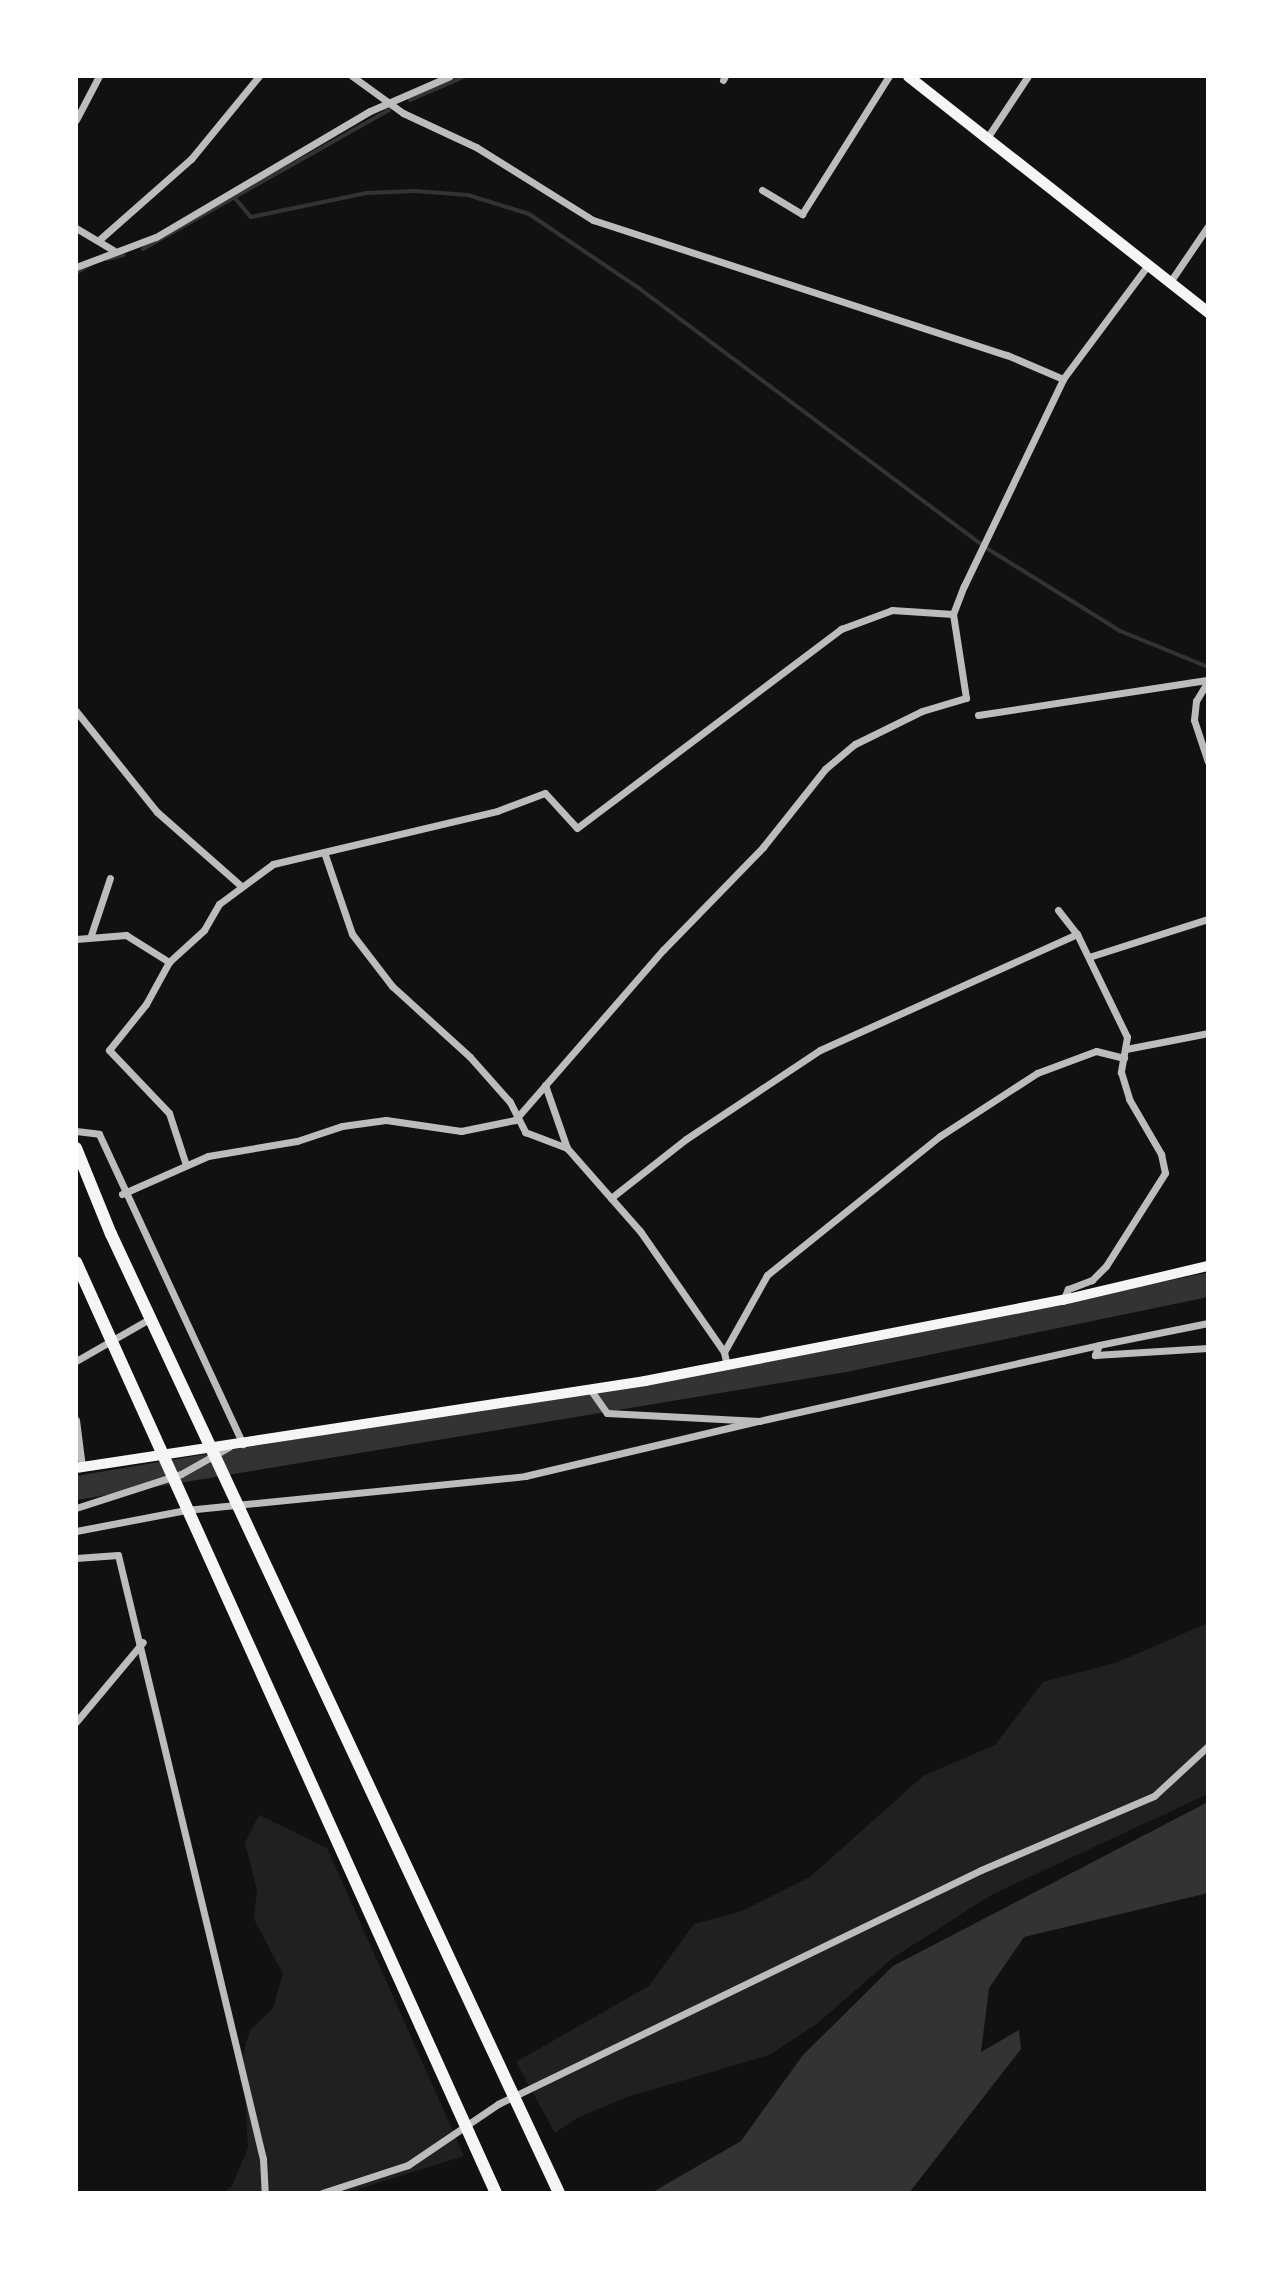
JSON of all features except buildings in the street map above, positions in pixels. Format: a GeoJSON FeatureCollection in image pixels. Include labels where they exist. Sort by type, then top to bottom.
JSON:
{"type":"FeatureCollection","features":[{"type":"Feature","properties":{"kind":"highway"},"geometry":{"type":"LineString","coordinates":[[76,1148],[151,1318],[559,2193]]}},
{"type":"Feature","properties":{"kind":"highway"},"geometry":{"type":"LineString","coordinates":[[76,1262],[182,1490],[192,1524],[496,2193]]}},
{"type":"Feature","properties":{"kind":"main road"},"geometry":{"type":"LineString","coordinates":[[908,76],[1208,312]]}},
{"type":"Feature","properties":{"kind":"main road"},"geometry":{"type":"LineString","coordinates":[[79,1467],[230,1447],[727,1366],[1063,1300],[1208,1266]]}},
{"type":"Feature","properties":{"kind":"street"},"geometry":{"type":"LineString","coordinates":[[76,120],[99,76]]}},
{"type":"Feature","properties":{"kind":"street"},"geometry":{"type":"LineString","coordinates":[[99,240],[191,159],[259,76]]}},
{"type":"Feature","properties":{"kind":"street"},"geometry":{"type":"LineString","coordinates":[[352,76],[391,103],[476,147],[593,220],[1007,355],[1063,379]]}},
{"type":"Feature","properties":{"kind":"street"},"geometry":{"type":"LineString","coordinates":[[76,267],[113,250],[156,237],[391,103],[450,76]]}},
{"type":"Feature","properties":{"kind":"street"},"geometry":{"type":"LineString","coordinates":[[762,190],[802,214],[889,76]]}},
{"type":"Feature","properties":{"kind":"street"},"geometry":{"type":"LineString","coordinates":[[987,138],[1028,76]]}},
{"type":"Feature","properties":{"kind":"street"},"geometry":{"type":"LineString","coordinates":[[1170,282],[1208,226]]}},
{"type":"Feature","properties":{"kind":"street"},"geometry":{"type":"LineString","coordinates":[[76,228],[113,250]]}},
{"type":"Feature","properties":{"kind":"street"},"geometry":{"type":"LineString","coordinates":[[122,1194],[186,1165],[386,1120],[461,1131],[515,1120],[663,950],[763,847],[825,769],[855,744],[922,711],[966,698],[953,614],[1063,379],[1148,265]]}},
{"type":"Feature","properties":{"kind":"street"},"geometry":{"type":"LineString","coordinates":[[186,1165],[169,1113],[109,1050],[146,1004],[169,962],[240,885],[273,864],[325,855],[497,811],[545,793],[577,828],[841,629],[892,610],[953,614]]}},
{"type":"Feature","properties":{"kind":"street"},"geometry":{"type":"LineString","coordinates":[[978,715],[1208,681]]}},
{"type":"Feature","properties":{"kind":"street"},"geometry":{"type":"LineString","coordinates":[[1208,681],[1196,701],[1194,720],[1208,762]]}},
{"type":"Feature","properties":{"kind":"street"},"geometry":{"type":"LineString","coordinates":[[76,711],[157,812],[240,885]]}},
{"type":"Feature","properties":{"kind":"street"},"geometry":{"type":"LineString","coordinates":[[325,855],[352,934],[392,986],[470,1057],[510,1102],[515,1120],[525,1132],[567,1148]]}},
{"type":"Feature","properties":{"kind":"street"},"geometry":{"type":"LineString","coordinates":[[91,935],[110,878]]}},
{"type":"Feature","properties":{"kind":"street"},"geometry":{"type":"LineString","coordinates":[[1058,910],[1092,956],[1127,1037],[1121,1072],[1129,1099],[1161,1154],[1165,1173],[1106,1266],[1092,1280],[1068,1289],[1063,1300]]}},
{"type":"Feature","properties":{"kind":"street"},"geometry":{"type":"LineString","coordinates":[[1092,956],[1208,919]]}},
{"type":"Feature","properties":{"kind":"street"},"geometry":{"type":"LineString","coordinates":[[611,1198],[686,1139],[820,1050],[1077,934]]}},
{"type":"Feature","properties":{"kind":"street"},"geometry":{"type":"LineString","coordinates":[[76,939],[91,935],[126,935],[169,962]]}},
{"type":"Feature","properties":{"kind":"street"},"geometry":{"type":"LineString","coordinates":[[1126,1049],[1208,1033]]}},
{"type":"Feature","properties":{"kind":"street"},"geometry":{"type":"LineString","coordinates":[[724,1352],[767,1275],[940,1136],[1037,1073],[1096,1051],[1124,1058]]}},
{"type":"Feature","properties":{"kind":"street"},"geometry":{"type":"LineString","coordinates":[[545,1085],[567,1148],[611,1198],[724,1352],[727,1366]]}},
{"type":"Feature","properties":{"kind":"street"},"geometry":{"type":"LineString","coordinates":[[76,1131],[99,1134],[122,1194],[243,1444]]}},
{"type":"Feature","properties":{"kind":"street"},"geometry":{"type":"LineString","coordinates":[[76,1361],[109,1338],[151,1318]]}},
{"type":"Feature","properties":{"kind":"street"},"geometry":{"type":"LineString","coordinates":[[76,1531],[186,1510],[525,1476],[757,1421],[1206,1323]]}},
{"type":"Feature","properties":{"kind":"street"},"geometry":{"type":"LineString","coordinates":[[1099,1345],[1095,1355],[1106,1357],[1208,1348]]}},
{"type":"Feature","properties":{"kind":"street"},"geometry":{"type":"LineString","coordinates":[[590,1389],[607,1413],[757,1421]]}},
{"type":"Feature","properties":{"kind":"street"},"geometry":{"type":"LineString","coordinates":[[76,1420],[79,1467]]}},
{"type":"Feature","properties":{"kind":"street"},"geometry":{"type":"LineString","coordinates":[[76,1508],[181,1474],[230,1447]]}},
{"type":"Feature","properties":{"kind":"street"},"geometry":{"type":"LineString","coordinates":[[76,1558],[118,1555],[143,1642],[263,2159],[265,2193]]}},
{"type":"Feature","properties":{"kind":"street"},"geometry":{"type":"LineString","coordinates":[[76,1722],[143,1642]]}},
{"type":"Feature","properties":{"kind":"street"},"geometry":{"type":"LineString","coordinates":[[322,2193],[408,2165],[498,2104],[968,1876],[1154,1796],[1208,1746]]}},
{"type":"Feature","properties":{"kind":"shaded area"},"geometry":{"type":"Polygon","coordinates":[[[1208,1623],[1208,1794],[993,1894],[894,1957],[814,2026],[769,2055],[627,2097],[577,2118],[555,2133],[516,2062],[649,1986],[694,1924],[742,1911],[810,1877],[923,1776],[995,1745],[1043,1682],[1118,1662],[1208,1623]]]}},
{"type":"Feature","properties":{"kind":"shaded area"},"geometry":{"type":"Polygon","coordinates":[[[1208,1802],[1208,1893],[1024,1937],[989,1988],[981,2052],[1019,2030],[1021,2049],[909,2193],[651,2193],[741,2141],[803,2055],[893,1966],[1208,1802]]]}},
{"type":"Feature","properties":{"kind":"shaded area"},"geometry":{"type":"Polygon","coordinates":[[[259,1815],[327,1848],[464,2156],[346,2193],[222,2193],[232,2186],[248,2148],[243,2055],[250,2030],[273,2008],[283,1974],[254,1919],[257,1890],[245,1843],[259,1815]]]}},
{"type":"Feature","properties":{"kind":"waterway"},"geometry":{"type":"LineString","coordinates":[[410,100],[466,76]]}},
{"type":"Feature","properties":{"kind":"waterway"},"geometry":{"type":"LineString","coordinates":[[143,249],[389,110]]}},
{"type":"Feature","properties":{"kind":"waterway"},"geometry":{"type":"LineString","coordinates":[[234,197],[251,217],[367,193],[415,191],[468,195],[529,214],[640,289],[988,549],[1120,631],[1208,667]]}},
{"type":"Feature","properties":{"kind":"waterway"},"geometry":{"type":"LineString","coordinates":[[107,259],[124,255]]}},
{"type":"Feature","properties":{"kind":"waterway"},"geometry":{"type":"LineString","coordinates":[[76,273],[91,264]]}},
{"type":"Feature","properties":{"kind":"waterway"},"geometry":{"type":"LineString","coordinates":[[76,1488],[845,1360],[1208,1285]]}}]}
